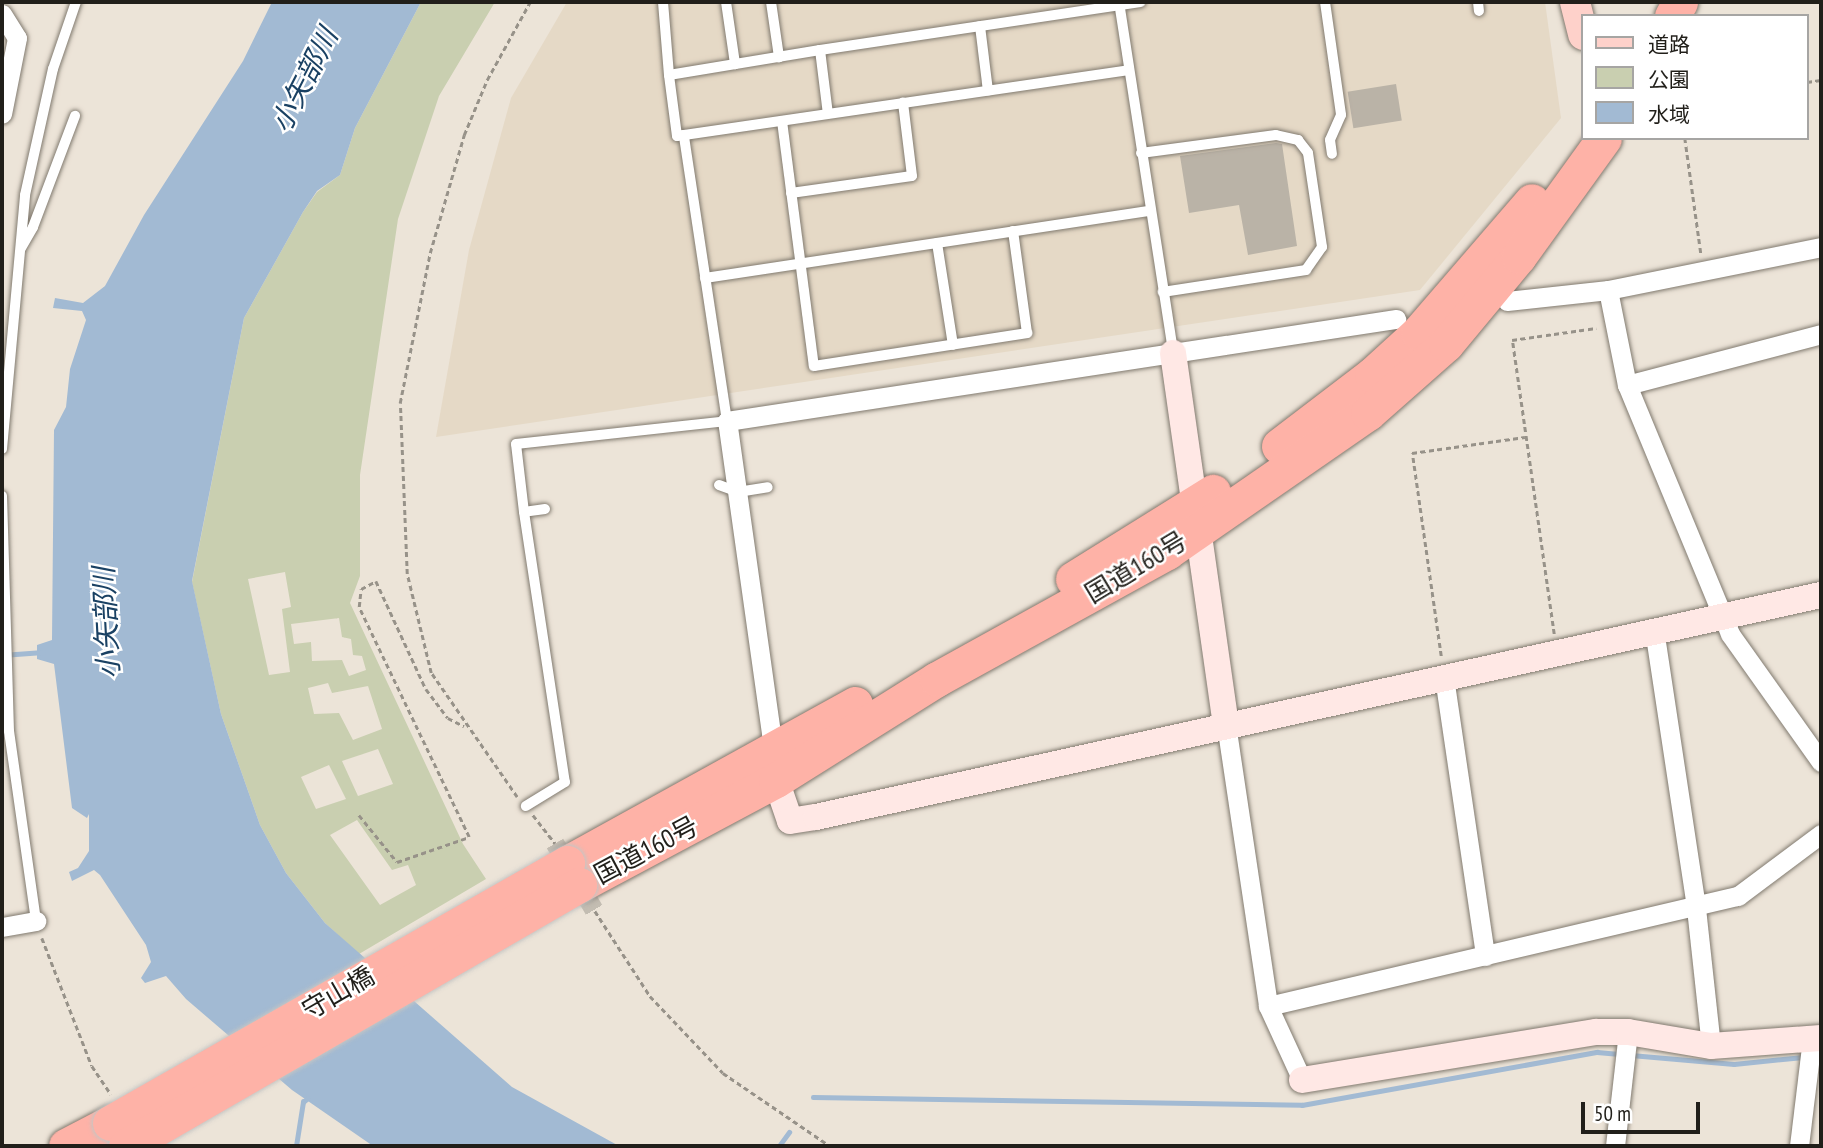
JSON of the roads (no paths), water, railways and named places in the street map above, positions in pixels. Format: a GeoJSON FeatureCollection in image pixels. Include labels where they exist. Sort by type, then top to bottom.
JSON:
{"type":"FeatureCollection","features":[{"type":"Feature","properties":{"kind":"highway","name":"国道160号"},"geometry":{"type":"LineString","coordinates":[[574,875],[776,780],[937,679],[1167,552],[1194,518],[1418,333],[1480,266],[1582,133]]}},
{"type":"Feature","properties":{"kind":"highway","name":"国道160号"},"geometry":{"type":"LineString","coordinates":[[574,875],[781,746],[1194,518],[1368,413],[1446,344],[1520,256],[1603,140]]}},
{"type":"Feature","properties":{"kind":"highway","name":"守山橋"},"geometry":{"type":"LineString","coordinates":[[117,1123],[574,875]]}},
{"type":"Feature","properties":{"kind":"highway"},"geometry":{"type":"LineString","coordinates":[[66,1146],[117,1123]]}},
{"type":"Feature","properties":{"kind":"main road"},"geometry":{"type":"LineString","coordinates":[[1575,2],[1582,31]]}},
{"type":"Feature","properties":{"kind":"street"},"geometry":{"type":"LineString","coordinates":[[2,14],[17,38],[2,114]]}},
{"type":"Feature","properties":{"kind":"street"},"geometry":{"type":"LineString","coordinates":[[1507,301],[1608,290],[1821,247]]}},
{"type":"Feature","properties":{"kind":"street"},"geometry":{"type":"LineString","coordinates":[[1608,290],[1627,385],[1730,634],[1821,762]]}},
{"type":"Feature","properties":{"kind":"street"},"geometry":{"type":"LineString","coordinates":[[781,746],[771,733],[727,421],[1396,319]]}},
{"type":"Feature","properties":{"kind":"street"},"geometry":{"type":"LineString","coordinates":[[1627,385],[1821,334]]}},
{"type":"Feature","properties":{"kind":"street"},"geometry":{"type":"LineString","coordinates":[[1173,353],[1173,387],[1268,1006],[1302,1080],[1596,1032],[1627,1048],[1813,1048],[1799,1146]]}},
{"type":"Feature","properties":{"kind":"street"},"geometry":{"type":"LineString","coordinates":[[776,780],[790,821],[1654,629],[1821,595]]}},
{"type":"Feature","properties":{"kind":"street"},"geometry":{"type":"LineString","coordinates":[[1654,629],[1696,908],[1711,1046]]}},
{"type":"Feature","properties":{"kind":"street"},"geometry":{"type":"LineString","coordinates":[[1444,677],[1485,956]]}},
{"type":"Feature","properties":{"kind":"street"},"geometry":{"type":"LineString","coordinates":[[1268,1006],[1696,908],[1738,895],[1821,834]]}},
{"type":"Feature","properties":{"kind":"street"},"geometry":{"type":"LineString","coordinates":[[2,927],[36,921]]}},
{"type":"Feature","properties":{"kind":"street"},"geometry":{"type":"LineString","coordinates":[[1615,1146],[1627,1048]]}},
{"type":"Feature","properties":{"kind":"lane"},"geometry":{"type":"LineString","coordinates":[[2,449],[25,195],[73,2]]}},
{"type":"Feature","properties":{"kind":"lane"},"geometry":{"type":"LineString","coordinates":[[663,2],[677,136],[1128,70]]}},
{"type":"Feature","properties":{"kind":"lane"},"geometry":{"type":"LineString","coordinates":[[726,2],[735,64]]}},
{"type":"Feature","properties":{"kind":"lane"},"geometry":{"type":"LineString","coordinates":[[771,2],[779,57]]}},
{"type":"Feature","properties":{"kind":"lane"},"geometry":{"type":"LineString","coordinates":[[669,75],[1119,3],[1140,2]]}},
{"type":"Feature","properties":{"kind":"lane"},"geometry":{"type":"LineString","coordinates":[[1325,2],[1341,115],[1330,140],[1332,154]]}},
{"type":"Feature","properties":{"kind":"lane"},"geometry":{"type":"LineString","coordinates":[[1119,3],[1173,353]]}},
{"type":"Feature","properties":{"kind":"lane"},"geometry":{"type":"LineString","coordinates":[[980,26],[988,91]]}},
{"type":"Feature","properties":{"kind":"lane"},"geometry":{"type":"LineString","coordinates":[[820,50],[828,114]]}},
{"type":"Feature","properties":{"kind":"lane"},"geometry":{"type":"LineString","coordinates":[[791,193],[912,176],[903,103]]}},
{"type":"Feature","properties":{"kind":"lane"},"geometry":{"type":"LineString","coordinates":[[19,251],[33,227],[75,116]]}},
{"type":"Feature","properties":{"kind":"lane"},"geometry":{"type":"LineString","coordinates":[[782,121],[814,366],[1027,333],[1013,232]]}},
{"type":"Feature","properties":{"kind":"lane"},"geometry":{"type":"LineString","coordinates":[[526,806],[565,782],[516,443],[727,421],[684,135]]}},
{"type":"Feature","properties":{"kind":"lane"},"geometry":{"type":"LineString","coordinates":[[1141,153],[1276,135],[1298,139],[1312,155],[1324,236],[1322,247],[1306,270],[1163,292]]}},
{"type":"Feature","properties":{"kind":"lane"},"geometry":{"type":"LineString","coordinates":[[705,278],[1150,211]]}},
{"type":"Feature","properties":{"kind":"lane"},"geometry":{"type":"LineString","coordinates":[[937,243],[953,345]]}},
{"type":"Feature","properties":{"kind":"lane"},"geometry":{"type":"LineString","coordinates":[[719,485],[738,492],[768,487]]}},
{"type":"Feature","properties":{"kind":"lane"},"geometry":{"type":"LineString","coordinates":[[2,496],[9,731],[36,921]]}},
{"type":"Feature","properties":{"kind":"lane"},"geometry":{"type":"LineString","coordinates":[[524,512],[545,509]]}},
{"type":"Feature","properties":{"kind":"water","name":"小矢部川"},"geometry":{"type":"Polygon","coordinates":[[[272,2],[421,2],[355,128],[340,175],[317,191],[244,318],[192,581],[221,714],[260,825],[286,873],[325,923],[512,1087],[619,1146],[373,1146],[292,1090],[186,999],[166,976],[145,983],[141,978],[151,962],[146,945],[100,875],[94,870],[72,881],[69,872],[78,868],[89,851],[89,814],[87,818],[72,808],[54,664],[37,659],[37,645],[52,640],[54,430],[66,407],[70,369],[86,320],[82,311],[53,308],[55,298],[83,303],[105,286],[144,215],[243,61],[272,2]]]}},
{"type":"Feature","properties":{"kind":"waterway"},"geometry":{"type":"LineString","coordinates":[[2,655],[43,652]]}},
{"type":"Feature","properties":{"kind":"waterway"},"geometry":{"type":"LineString","coordinates":[[813,1097],[1302,1105],[1597,1052],[1622,1054]]}},
{"type":"Feature","properties":{"kind":"waterway"},"geometry":{"type":"LineString","coordinates":[[1631,1055],[1734,1064],[1803,1057]]}},
{"type":"Feature","properties":{"kind":"waterway"},"geometry":{"type":"LineString","coordinates":[[296,1146],[303,1102],[308,1098]]}},
{"type":"Feature","properties":{"kind":"waterway"},"geometry":{"type":"LineString","coordinates":[[779,1146],[789,1132]]}},
{"type":"Feature","properties":{"kind":"tunnel"},"geometry":{"type":"LineString","coordinates":[[555,843],[595,911]]}}]}
